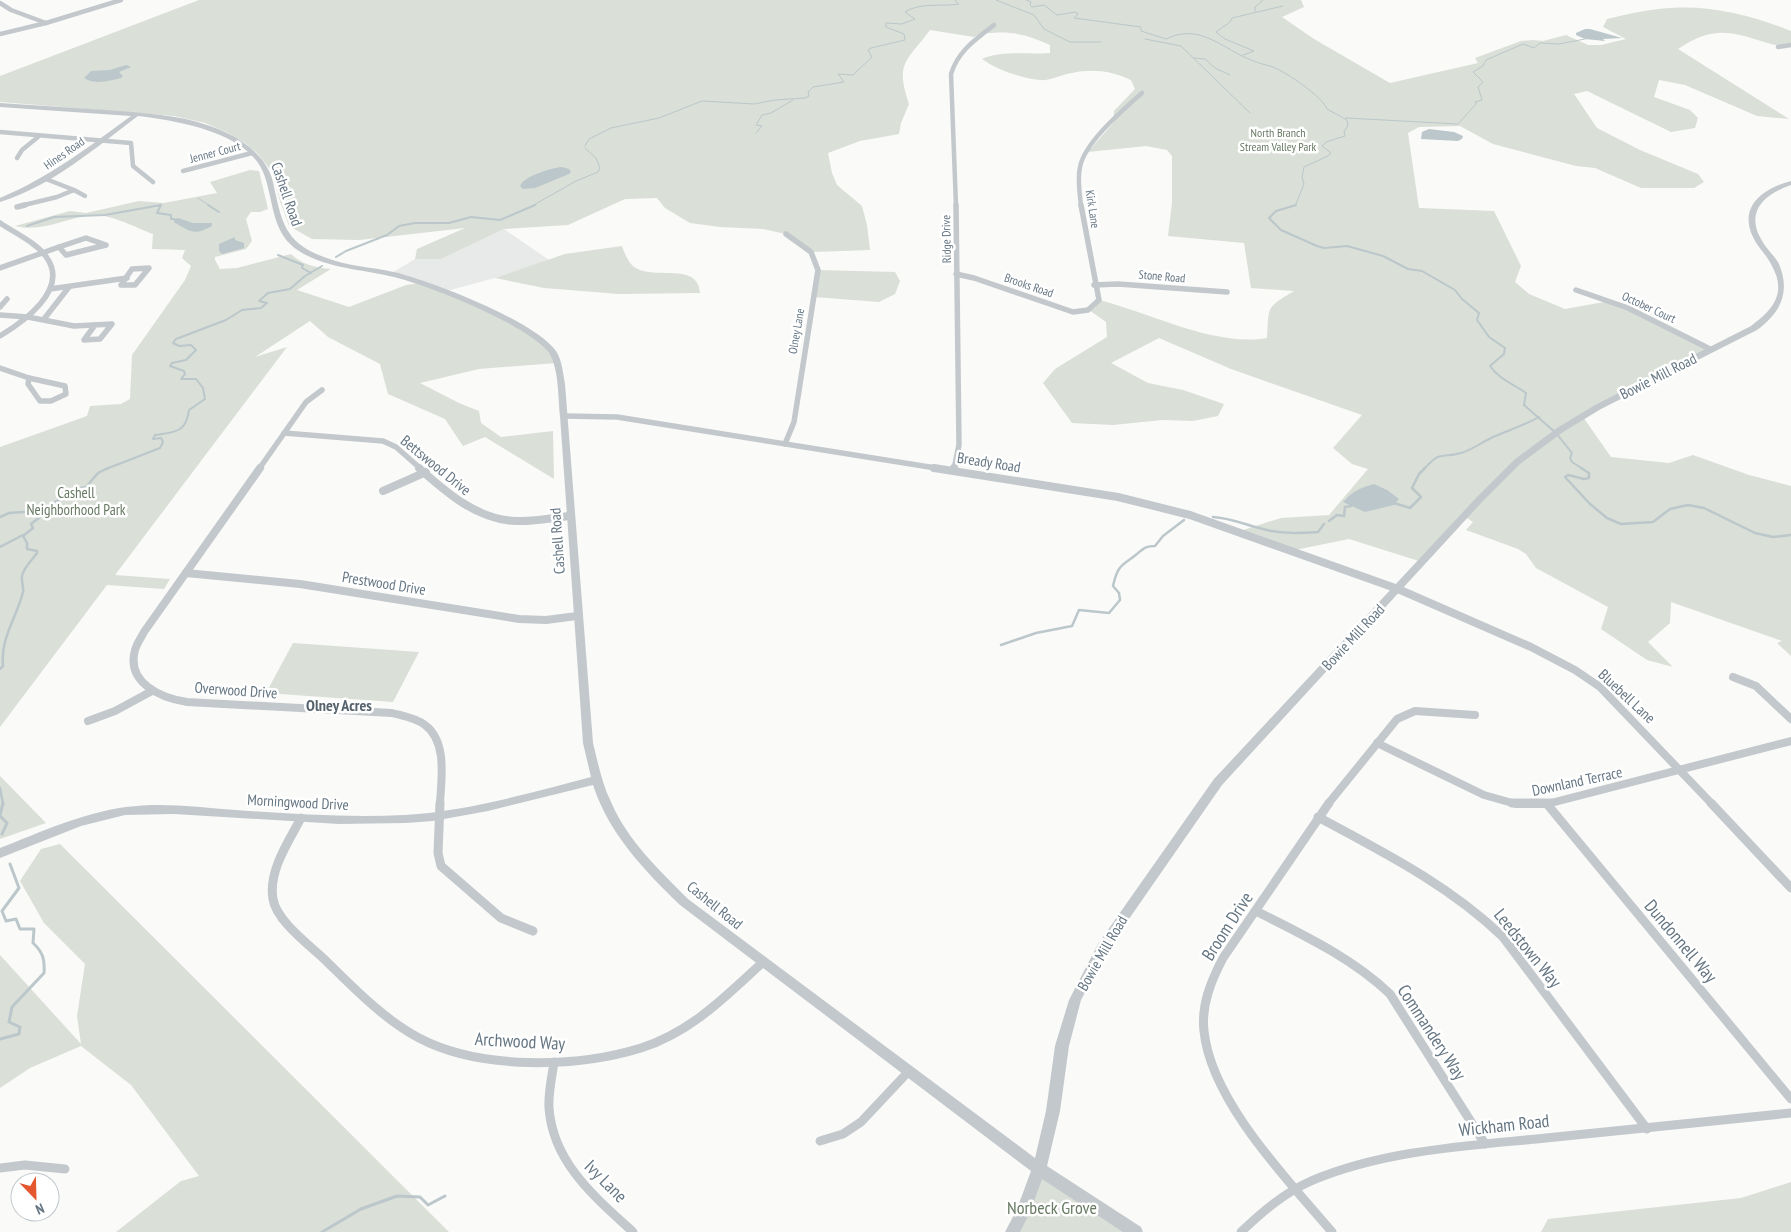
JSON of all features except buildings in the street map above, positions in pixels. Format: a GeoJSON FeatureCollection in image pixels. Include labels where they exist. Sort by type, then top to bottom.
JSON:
{"type":"FeatureCollection","features":[{"type":"Feature","properties":{"kind":"street"},"geometry":{"type":"LineString","coordinates":[[0,34],[46,23],[120,0]]}},
{"type":"Feature","properties":{"kind":"street"},"geometry":{"type":"LineString","coordinates":[[0,3],[11,10],[46,23]]}},
{"type":"Feature","properties":{"kind":"street","name":"Ridge Drive"},"geometry":{"type":"LineString","coordinates":[[954,470],[960,445],[951,74],[954,62],[960,54],[994,26]]}},
{"type":"Feature","properties":{"kind":"street"},"geometry":{"type":"LineString","coordinates":[[1778,47],[1791,45]]}},
{"type":"Feature","properties":{"kind":"street","name":"Kirk Lane"},"geometry":{"type":"LineString","coordinates":[[1095,308],[1099,300],[1094,285],[1078,172],[1088,152],[1113,122],[1142,93]]}},
{"type":"Feature","properties":{"kind":"street","name":"Cashell Road"},"geometry":{"type":"LineString","coordinates":[[0,105],[136,114],[209,129],[240,143],[263,164],[282,231],[287,239],[302,250],[335,264],[402,276],[421,283],[518,324],[542,340],[552,351],[557,362],[564,416],[577,616],[588,743],[597,780],[605,803],[616,824],[648,866],[684,902],[1039,1169],[1136,1232]]}},
{"type":"Feature","properties":{"kind":"street","name":"Hines Road"},"geometry":{"type":"LineString","coordinates":[[0,200],[46,179],[68,166],[136,114]]}},
{"type":"Feature","properties":{"kind":"street"},"geometry":{"type":"LineString","coordinates":[[0,132],[130,143],[133,166],[153,182]]}},
{"type":"Feature","properties":{"kind":"street"},"geometry":{"type":"LineString","coordinates":[[17,158],[22,150],[38,136]]}},
{"type":"Feature","properties":{"kind":"street","name":"Jenner Court"},"geometry":{"type":"LineString","coordinates":[[183,171],[252,153]]}},
{"type":"Feature","properties":{"kind":"street"},"geometry":{"type":"LineString","coordinates":[[46,179],[85,196]]}},
{"type":"Feature","properties":{"kind":"street","name":"Bowie Mill Road"},"geometry":{"type":"LineString","coordinates":[[1012,1232],[1023,1212],[1039,1169],[1053,1111],[1062,1046],[1075,1000],[1102,948],[1218,782],[1495,483],[1517,462],[1548,438],[1598,407],[1758,325],[1775,312],[1781,302],[1784,291],[1782,279],[1776,266],[1756,237],[1751,214],[1754,205],[1765,194],[1791,183]]}},
{"type":"Feature","properties":{"kind":"street"},"geometry":{"type":"LineString","coordinates":[[17,207],[57,197],[74,190]]}},
{"type":"Feature","properties":{"kind":"street"},"geometry":{"type":"LineString","coordinates":[[0,223],[42,253],[52,266],[53,276],[50,289],[28,316],[0,336]]}},
{"type":"Feature","properties":{"kind":"street","name":"Olney Lane"},"geometry":{"type":"LineString","coordinates":[[785,444],[794,422],[818,270],[817,259],[812,252],[786,234]]}},
{"type":"Feature","properties":{"kind":"street"},"geometry":{"type":"LineString","coordinates":[[0,268],[59,247],[86,238],[106,245],[66,255],[59,247]]}},
{"type":"Feature","properties":{"kind":"street"},"geometry":{"type":"LineString","coordinates":[[149,268],[135,285],[121,286],[127,278],[132,269],[149,268]]}},
{"type":"Feature","properties":{"kind":"street","name":"Brooks Road"},"geometry":{"type":"LineString","coordinates":[[956,274],[974,278],[1073,312],[1095,308]]}},
{"type":"Feature","properties":{"kind":"street"},"geometry":{"type":"LineString","coordinates":[[50,289],[127,278]]}},
{"type":"Feature","properties":{"kind":"street","name":"Stone Road"},"geometry":{"type":"LineString","coordinates":[[1094,285],[1118,284],[1227,292]]}},
{"type":"Feature","properties":{"kind":"street"},"geometry":{"type":"LineString","coordinates":[[44,319],[69,287]]}},
{"type":"Feature","properties":{"kind":"street","name":"October Court"},"geometry":{"type":"LineString","coordinates":[[1576,290],[1595,295],[1630,310],[1710,349]]}},
{"type":"Feature","properties":{"kind":"street"},"geometry":{"type":"LineString","coordinates":[[0,307],[6,298]]}},
{"type":"Feature","properties":{"kind":"street"},"geometry":{"type":"LineString","coordinates":[[0,315],[28,316],[74,326],[95,325]]}},
{"type":"Feature","properties":{"kind":"street"},"geometry":{"type":"LineString","coordinates":[[0,368],[29,378],[65,386],[66,394],[51,401],[40,401],[28,384],[29,378]]}},
{"type":"Feature","properties":{"kind":"street"},"geometry":{"type":"LineString","coordinates":[[88,721],[115,711],[152,691],[143,684],[134,658],[135,648],[144,632],[306,402],[322,390]]}},
{"type":"Feature","properties":{"kind":"street","name":"Bready Road"},"geometry":{"type":"LineString","coordinates":[[564,416],[617,417],[1118,497],[1162,507],[1398,589]]}},
{"type":"Feature","properties":{"kind":"street","name":"Bettswood Drive"},"geometry":{"type":"LineString","coordinates":[[284,433],[382,440],[396,447],[466,505],[489,518],[520,522],[570,516]]}},
{"type":"Feature","properties":{"kind":"street"},"geometry":{"type":"LineString","coordinates":[[383,491],[426,472]]}},
{"type":"Feature","properties":{"kind":"street","name":"Prestwood Drive"},"geometry":{"type":"LineString","coordinates":[[186,574],[300,584],[519,619],[546,620],[577,616]]}},
{"type":"Feature","properties":{"kind":"street","name":"Bluebell Lane"},"geometry":{"type":"LineString","coordinates":[[1398,589],[1532,647],[1591,680],[1622,708],[1791,888]]}},
{"type":"Feature","properties":{"kind":"street"},"geometry":{"type":"LineString","coordinates":[[1733,677],[1756,686],[1791,719]]}},
{"type":"Feature","properties":{"kind":"street","name":"Overwood Drive"},"geometry":{"type":"LineString","coordinates":[[152,691],[172,699],[205,703],[392,713],[414,719],[427,726],[437,741],[442,760],[438,815],[438,853],[444,870],[501,918],[533,931]]}},
{"type":"Feature","properties":{"kind":"street","name":"Broom Drive"},"geometry":{"type":"LineString","coordinates":[[1332,1232],[1240,1119],[1225,1096],[1212,1068],[1203,1028],[1205,1002],[1211,980],[1318,817],[1397,719],[1409,712],[1475,715]]}},
{"type":"Feature","properties":{"kind":"street","name":"Downland Terrace"},"geometry":{"type":"LineString","coordinates":[[1377,743],[1484,795],[1516,804],[1547,804],[1791,741]]}},
{"type":"Feature","properties":{"kind":"street","name":"Morningwood Drive"},"geometry":{"type":"LineString","coordinates":[[0,852],[77,822],[127,811],[167,809],[301,818],[379,820],[438,815],[498,805],[597,780]]}},
{"type":"Feature","properties":{"kind":"street","name":"Dundonnell Way"},"geometry":{"type":"LineString","coordinates":[[1547,804],[1791,1099]]}},
{"type":"Feature","properties":{"kind":"street","name":"Leedstown Way"},"geometry":{"type":"LineString","coordinates":[[1318,817],[1438,884],[1467,903],[1485,918],[1503,937],[1647,1129]]}},
{"type":"Feature","properties":{"kind":"street","name":"Archwood Way"},"geometry":{"type":"LineString","coordinates":[[301,818],[283,852],[274,880],[273,900],[282,918],[390,1019],[420,1039],[448,1050],[482,1058],[554,1062],[624,1054],[665,1039],[685,1028],[711,1008],[763,962]]}},
{"type":"Feature","properties":{"kind":"street","name":"Commandery Way"},"geometry":{"type":"LineString","coordinates":[[1256,911],[1351,962],[1378,981],[1390,994],[1486,1144]]}},
{"type":"Feature","properties":{"kind":"street","name":"Ivy Lane"},"geometry":{"type":"LineString","coordinates":[[554,1062],[549,1108],[552,1132],[561,1156],[576,1178],[633,1232]]}},
{"type":"Feature","properties":{"kind":"street"},"geometry":{"type":"LineString","coordinates":[[820,1140],[843,1134],[860,1121],[881,1102],[908,1072]]}},
{"type":"Feature","properties":{"kind":"street","name":"Wickham Road"},"geometry":{"type":"LineString","coordinates":[[1241,1232],[1270,1204],[1295,1188],[1334,1171],[1361,1162],[1398,1155],[1486,1144],[1791,1113]]}},
{"type":"Feature","properties":{"kind":"street"},"geometry":{"type":"LineString","coordinates":[[0,1168],[25,1165],[65,1169]]}},
{"type":"Feature","properties":{"kind":"shaded area"},"geometry":{"type":"Polygon","coordinates":[[[1585,29],[1622,38],[1603,39],[1605,41],[1585,39],[1576,35],[1576,33],[1585,29]]]}},
{"type":"Feature","properties":{"kind":"shaded area"},"geometry":{"type":"Polygon","coordinates":[[[126,65],[131,67],[119,72],[123,76],[121,78],[97,82],[84,78],[91,71],[110,70],[126,65]]]}},
{"type":"Feature","properties":{"kind":"shaded area"},"geometry":{"type":"Polygon","coordinates":[[[1429,129],[1454,132],[1463,136],[1458,141],[1421,139],[1422,132],[1429,129]]]}},
{"type":"Feature","properties":{"kind":"shaded area"},"geometry":{"type":"Polygon","coordinates":[[[562,167],[569,169],[571,172],[535,188],[523,189],[520,186],[532,176],[562,167]]]}},
{"type":"Feature","properties":{"kind":"shaded area"},"geometry":{"type":"Polygon","coordinates":[[[178,218],[193,223],[212,223],[212,226],[193,232],[174,222],[174,219],[178,218]]]}},
{"type":"Feature","properties":{"kind":"shaded area"},"geometry":{"type":"Polygon","coordinates":[[[504,229],[549,260],[495,278],[443,292],[390,274],[415,259],[441,259],[504,229]]]}},
{"type":"Feature","properties":{"kind":"shaded area"},"geometry":{"type":"Polygon","coordinates":[[[235,237],[235,240],[244,243],[244,248],[222,254],[219,251],[219,244],[235,237]]]}},
{"type":"Feature","properties":{"kind":"shaded area"},"geometry":{"type":"Polygon","coordinates":[[[1374,484],[1387,490],[1399,499],[1394,505],[1365,512],[1343,502],[1357,490],[1374,484]]]}},
{"type":"Feature","properties":{"kind":"green space","name":"North Branch Stream Valley Park"},"geometry":{"type":"Polygon","coordinates":[[[199,0],[1301,0],[1304,7],[1282,17],[1314,39],[1390,83],[1478,63],[1475,58],[1521,41],[1543,41],[1566,35],[1588,45],[1601,45],[1626,39],[1603,27],[1607,19],[1655,9],[1702,8],[1717,10],[1748,16],[1791,31],[1791,45],[1777,45],[1740,35],[1720,33],[1700,37],[1678,49],[1789,119],[1757,116],[1685,85],[1659,80],[1654,97],[1690,110],[1698,118],[1695,128],[1671,132],[1587,91],[1574,94],[1597,128],[1640,150],[1698,174],[1704,182],[1694,188],[1641,188],[1595,168],[1576,166],[1493,144],[1460,126],[1419,127],[1408,133],[1419,208],[1494,211],[1521,266],[1515,282],[1529,294],[1565,309],[1610,301],[1710,349],[1583,417],[1611,457],[1669,463],[1693,455],[1749,475],[1791,486],[1791,656],[1777,643],[1782,641],[1671,602],[1670,623],[1648,642],[1673,667],[1647,660],[1601,629],[1608,607],[1536,568],[1526,554],[1518,549],[1466,530],[1473,522],[1464,516],[1422,562],[1349,539],[1290,551],[1237,532],[1281,518],[1329,515],[1368,469],[1352,464],[1333,448],[1362,415],[1231,369],[1159,338],[1111,363],[1148,383],[1183,390],[1224,404],[1218,416],[1193,421],[1162,420],[1113,425],[1072,423],[1043,383],[1055,369],[1107,337],[1106,322],[1089,310],[1095,308],[1099,300],[1204,333],[1226,338],[1247,339],[1267,338],[1268,319],[1271,308],[1294,291],[1251,288],[1244,243],[1168,236],[1172,203],[1172,156],[1167,150],[1146,146],[1088,152],[1113,123],[1114,111],[1135,89],[1131,80],[1108,72],[1092,71],[1075,72],[1040,80],[1002,70],[982,59],[1007,54],[1050,53],[1050,45],[1043,42],[1022,35],[1008,33],[983,33],[974,37],[930,30],[905,64],[903,80],[909,104],[901,123],[899,134],[860,141],[828,153],[832,173],[837,185],[862,206],[867,225],[870,250],[812,252],[786,234],[763,229],[720,227],[690,223],[665,208],[657,198],[625,199],[568,225],[504,229],[441,259],[415,259],[417,249],[465,228],[359,240],[312,239],[289,226],[272,172],[258,154],[245,143],[226,132],[205,123],[174,116],[0,102],[0,76],[199,0]]]}},
{"type":"Feature","properties":{"kind":"green space","name":"Cashell Neighborhood Park"},"geometry":{"type":"Polygon","coordinates":[[[250,170],[259,171],[268,209],[260,212],[251,212],[246,219],[252,241],[246,249],[215,257],[220,269],[237,268],[291,254],[310,265],[331,269],[297,290],[349,307],[406,285],[421,283],[533,333],[557,363],[479,369],[420,383],[479,411],[481,423],[501,437],[553,431],[554,479],[485,437],[463,446],[445,419],[388,394],[380,364],[328,337],[310,321],[255,357],[287,347],[115,575],[170,579],[164,589],[107,585],[0,727],[0,447],[87,416],[90,406],[121,404],[130,399],[132,355],[185,280],[191,266],[182,258],[185,250],[152,249],[153,234],[124,222],[100,215],[84,216],[35,228],[15,226],[70,211],[86,213],[139,201],[164,203],[217,193],[210,182],[250,170]]]}},
{"type":"Feature","properties":{"kind":"green space"},"geometry":{"type":"Polygon","coordinates":[[[622,246],[633,266],[651,272],[683,274],[691,277],[697,283],[700,293],[619,294],[544,288],[495,278],[565,254],[622,246]]]}},
{"type":"Feature","properties":{"kind":"green space"},"geometry":{"type":"Polygon","coordinates":[[[818,270],[895,272],[900,281],[895,294],[879,302],[814,297],[818,270]]]}},
{"type":"Feature","properties":{"kind":"green space"},"geometry":{"type":"Polygon","coordinates":[[[293,643],[419,652],[393,702],[266,693],[293,643]]]}},
{"type":"Feature","properties":{"kind":"green space"},"geometry":{"type":"Polygon","coordinates":[[[0,776],[46,823],[0,839],[0,776]]]}},
{"type":"Feature","properties":{"kind":"green space"},"geometry":{"type":"Polygon","coordinates":[[[60,844],[449,1232],[116,1232],[181,1181],[199,1176],[131,1085],[81,1046],[30,1068],[0,1088],[0,955],[81,1044],[77,1016],[85,964],[44,923],[20,881],[41,849],[60,844]]]}},
{"type":"Feature","properties":{"kind":"green space","name":"Norbeck Grove"},"geometry":{"type":"Polygon","coordinates":[[[1039,1169],[1136,1232],[1012,1232],[1039,1169]]]}},
{"type":"Feature","properties":{"kind":"green space"},"geometry":{"type":"Polygon","coordinates":[[[1791,1182],[1791,1232],[1541,1232],[1548,1219],[1741,1198],[1791,1182]]]}},
{"type":"Feature","properties":{"kind":"waterway"},"geometry":{"type":"LineString","coordinates":[[585,146],[589,139],[611,128],[659,118],[702,101],[754,104],[775,100],[805,98],[809,96],[808,92],[813,87],[844,82],[838,74],[853,75],[872,57],[868,50],[871,48],[905,40],[904,34],[886,27],[886,23],[902,24],[915,19],[905,12],[911,9],[924,6],[959,4],[955,0]]}},
{"type":"Feature","properties":{"kind":"waterway"},"geometry":{"type":"LineString","coordinates":[[996,0],[1034,15],[1044,29],[1070,42],[1101,42]]}},
{"type":"Feature","properties":{"kind":"waterway"},"geometry":{"type":"LineString","coordinates":[[1026,0],[1031,2],[1030,5],[1032,7],[1044,5],[1057,15],[1075,12],[1078,14],[1074,18],[1141,27],[1141,31],[1166,39],[1182,34],[1199,35],[1213,40],[1244,57],[1273,67],[1303,85],[1319,98],[1327,109],[1347,120],[1348,125],[1344,132],[1345,136],[1326,142],[1322,146],[1331,153],[1328,156],[1304,167],[1302,177],[1304,184],[1295,205]]}},
{"type":"Feature","properties":{"kind":"waterway"},"geometry":{"type":"LineString","coordinates":[[1255,11],[1255,7],[1263,0]]}},
{"type":"Feature","properties":{"kind":"waterway"},"geometry":{"type":"LineString","coordinates":[[1243,55],[1254,51],[1225,39],[1216,32],[1230,22],[1232,18],[1283,6]]}},
{"type":"Feature","properties":{"kind":"waterway"},"geometry":{"type":"LineString","coordinates":[[1145,39],[1181,46],[1250,113]]}},
{"type":"Feature","properties":{"kind":"waterway"},"geometry":{"type":"LineString","coordinates":[[1346,118],[1458,124],[1476,104],[1475,102],[1482,100],[1478,87],[1483,82],[1473,72],[1483,66],[1486,60],[1523,44],[1534,48],[1540,43],[1559,44],[1585,39]]}},
{"type":"Feature","properties":{"kind":"waterway"},"geometry":{"type":"LineString","coordinates":[[1194,58],[1205,59],[1215,68],[1230,75]]}},
{"type":"Feature","properties":{"kind":"waterway"},"geometry":{"type":"LineString","coordinates":[[756,133],[762,126],[756,125],[762,115],[771,113],[793,100]]}},
{"type":"Feature","properties":{"kind":"waterway"},"geometry":{"type":"LineString","coordinates":[[532,206],[576,181],[598,172],[600,168],[596,158],[585,148]]}},
{"type":"Feature","properties":{"kind":"waterway"},"geometry":{"type":"LineString","coordinates":[[198,198],[210,206]]}},
{"type":"Feature","properties":{"kind":"waterway"},"geometry":{"type":"LineString","coordinates":[[155,206],[161,205],[157,213],[171,215],[171,219],[174,219]]}},
{"type":"Feature","properties":{"kind":"waterway"},"geometry":{"type":"LineString","coordinates":[[208,205],[219,212]]}},
{"type":"Feature","properties":{"kind":"waterway"},"geometry":{"type":"LineString","coordinates":[[336,257],[346,251],[387,235],[399,226],[415,223],[449,223],[471,217],[500,220],[535,205]]}},
{"type":"Feature","properties":{"kind":"waterway"},"geometry":{"type":"LineString","coordinates":[[1295,205],[1276,211],[1269,218],[1281,230],[1317,246],[1324,248],[1347,246],[1383,256],[1408,269],[1422,271],[1455,290],[1462,299],[1479,313],[1477,320],[1489,337],[1505,348],[1504,354],[1490,366],[1502,378],[1526,393],[1524,405],[1538,417]]}},
{"type":"Feature","properties":{"kind":"waterway"},"geometry":{"type":"LineString","coordinates":[[27,226],[54,217],[105,215],[155,206]]}},
{"type":"Feature","properties":{"kind":"waterway"},"geometry":{"type":"LineString","coordinates":[[155,206],[160,206]]}},
{"type":"Feature","properties":{"kind":"waterway"},"geometry":{"type":"LineString","coordinates":[[278,255],[303,265],[302,268],[311,273]]}},
{"type":"Feature","properties":{"kind":"waterway"},"geometry":{"type":"LineString","coordinates":[[311,273],[322,266]]}},
{"type":"Feature","properties":{"kind":"waterway"},"geometry":{"type":"LineString","coordinates":[[106,469],[160,448],[163,442],[161,438],[153,439],[155,435],[178,430],[185,423],[189,410],[205,399],[203,388],[196,379],[181,379],[185,374],[184,371],[170,366],[172,363],[186,360],[196,350],[191,345],[179,346],[173,343],[176,339],[226,320],[242,310],[261,308],[267,303],[259,301],[268,293],[290,289],[311,273]]}},
{"type":"Feature","properties":{"kind":"waterway"},"geometry":{"type":"LineString","coordinates":[[1394,503],[1410,508],[1421,497],[1412,488],[1419,474],[1434,459],[1465,452],[1493,437],[1538,417]]}},
{"type":"Feature","properties":{"kind":"waterway"},"geometry":{"type":"LineString","coordinates":[[1538,417],[1556,433],[1572,453],[1570,458],[1572,462],[1583,469]]}},
{"type":"Feature","properties":{"kind":"waterway"},"geometry":{"type":"LineString","coordinates":[[1581,468],[1589,473],[1589,478],[1584,479],[1568,475],[1565,477],[1590,504],[1607,518],[1621,524],[1653,522],[1670,509],[1688,505],[1704,508],[1755,533],[1773,537],[1791,535]]}},
{"type":"Feature","properties":{"kind":"waterway"},"geometry":{"type":"LineString","coordinates":[[0,669],[3,666],[6,637],[23,592],[23,573],[37,553],[37,551],[27,549],[27,543],[23,536],[33,528],[31,524],[40,517],[40,510],[57,501],[71,490],[86,487],[98,473],[106,469]]}},
{"type":"Feature","properties":{"kind":"waterway"},"geometry":{"type":"LineString","coordinates":[[1329,521],[1337,515],[1344,516],[1345,507],[1351,506]]}},
{"type":"Feature","properties":{"kind":"waterway"},"geometry":{"type":"LineString","coordinates":[[0,517],[9,513],[39,511]]}},
{"type":"Feature","properties":{"kind":"waterway"},"geometry":{"type":"LineString","coordinates":[[1213,517],[1286,533],[1318,532],[1324,524]]}},
{"type":"Feature","properties":{"kind":"waterway"},"geometry":{"type":"LineString","coordinates":[[1001,645],[1036,633],[1072,626],[1079,610],[1109,613],[1120,600],[1119,593],[1113,586],[1121,566],[1143,549],[1155,546],[1163,536],[1184,520]]}},
{"type":"Feature","properties":{"kind":"waterway"},"geometry":{"type":"LineString","coordinates":[[0,547],[23,535]]}},
{"type":"Feature","properties":{"kind":"waterway"},"geometry":{"type":"LineString","coordinates":[[0,788],[3,803]]}},
{"type":"Feature","properties":{"kind":"waterway"},"geometry":{"type":"LineString","coordinates":[[0,815],[3,803]]}},
{"type":"Feature","properties":{"kind":"waterway"},"geometry":{"type":"LineString","coordinates":[[0,816],[7,823],[2,834]]}},
{"type":"Feature","properties":{"kind":"waterway"},"geometry":{"type":"LineString","coordinates":[[0,1039],[19,1034],[20,1027],[9,1022],[12,1007],[44,973],[43,956],[33,943],[34,929],[20,929],[16,919],[6,921],[2,911],[19,888],[10,864]]}},
{"type":"Feature","properties":{"kind":"waterway"},"geometry":{"type":"LineString","coordinates":[[322,1232],[361,1209],[397,1196],[420,1197],[428,1205],[445,1196]]}},
{"type":"Feature","properties":{"kind":"district","name":"Olney Acres"},"geometry":{"type":"Point","coordinates":[339,705]}}]}
